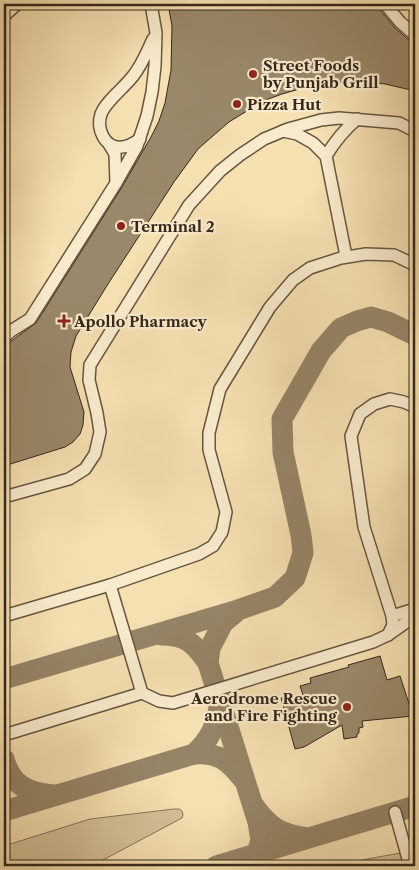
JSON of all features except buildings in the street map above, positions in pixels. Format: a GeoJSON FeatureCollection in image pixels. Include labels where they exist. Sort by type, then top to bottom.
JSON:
{"type":"FeatureCollection","features":[{"type":"Feature","properties":{"kind":"lane"},"geometry":{"type":"LineString","coordinates":[[4,16],[17,4]]}},
{"type":"Feature","properties":{"kind":"lane"},"geometry":{"type":"LineString","coordinates":[[4,338],[11,331],[30,319],[137,146],[152,92],[156,33],[151,4]]}},
{"type":"Feature","properties":{"kind":"lane"},"geometry":{"type":"LineString","coordinates":[[385,4],[415,36]]}},
{"type":"Feature","properties":{"kind":"lane"},"geometry":{"type":"LineString","coordinates":[[116,182],[115,154],[100,131],[101,114],[106,104],[122,90],[134,75],[156,33]]}},
{"type":"Feature","properties":{"kind":"lane"},"geometry":{"type":"LineString","coordinates":[[4,497],[69,479],[85,469],[95,454],[100,432],[89,380],[90,365],[190,205],[220,171],[240,154],[264,139],[282,131],[320,120],[339,118],[399,123],[415,131]]}},
{"type":"Feature","properties":{"kind":"lane"},"geometry":{"type":"LineString","coordinates":[[326,156],[334,142],[357,119]]}},
{"type":"Feature","properties":{"kind":"lane"},"geometry":{"type":"LineString","coordinates":[[282,131],[297,134],[313,143],[326,156],[346,256]]}},
{"type":"Feature","properties":{"kind":"lane"},"geometry":{"type":"LineString","coordinates":[[109,144],[124,147],[140,139]]}},
{"type":"Feature","properties":{"kind":"lane"},"geometry":{"type":"LineString","coordinates":[[4,616],[110,585],[199,554],[213,546],[222,532],[226,512],[208,450],[209,433],[220,389],[270,307],[293,280],[310,268],[346,256],[366,254],[394,255],[415,265]]}},
{"type":"Feature","properties":{"kind":"lane"},"geometry":{"type":"LineString","coordinates":[[388,635],[393,625],[392,616],[364,527],[351,436],[360,414],[374,404],[390,399],[415,407]]}},
{"type":"Feature","properties":{"kind":"lane"},"geometry":{"type":"LineString","coordinates":[[110,585],[142,694]]}},
{"type":"Feature","properties":{"kind":"lane"},"geometry":{"type":"LineString","coordinates":[[392,616],[415,609]]}},
{"type":"Feature","properties":{"kind":"lane"},"geometry":{"type":"LineString","coordinates":[[4,735],[142,694],[159,701],[173,703],[373,642],[388,635],[415,616]]}},
{"type":"Feature","properties":{"kind":"lane"},"geometry":{"type":"LineString","coordinates":[[395,812],[410,866]]}},
{"type":"Feature","properties":{"kind":"shaded area"},"geometry":{"type":"Polygon","coordinates":[[[174,809],[182,811],[182,818],[103,860],[83,866],[4,866],[4,846],[90,819],[174,809]]]}},
{"type":"Feature","properties":{"kind":"shaded area"},"geometry":{"type":"Polygon","coordinates":[[[401,853],[404,866],[345,866],[367,859],[401,853]]]}},
{"type":"Feature","properties":{"kind":"taxiway"},"geometry":{"type":"LineString","coordinates":[[4,679],[238,610],[275,597],[295,578],[303,553],[301,535],[283,452],[282,419],[321,351],[341,328],[371,317],[388,322],[415,335]]}},
{"type":"Feature","properties":{"kind":"taxiway"},"geometry":{"type":"LineString","coordinates":[[236,612],[223,623],[210,648],[208,663],[258,822],[261,840],[253,866]]}},
{"type":"Feature","properties":{"kind":"taxiway"},"geometry":{"type":"LineString","coordinates":[[162,635],[170,635],[189,642],[208,663]]}},
{"type":"Feature","properties":{"kind":"taxiway"},"geometry":{"type":"LineString","coordinates":[[194,754],[205,743],[212,731],[220,703]]}},
{"type":"Feature","properties":{"kind":"taxiway"},"geometry":{"type":"LineString","coordinates":[[4,811],[194,754],[217,756],[233,767],[243,779]]}},
{"type":"Feature","properties":{"kind":"taxiway"},"geometry":{"type":"LineString","coordinates":[[4,759],[11,775],[22,786],[36,792],[54,795]]}},
{"type":"Feature","properties":{"kind":"taxiway"},"geometry":{"type":"LineString","coordinates":[[254,806],[265,820],[276,829],[307,838]]}},
{"type":"Feature","properties":{"kind":"taxiway"},"geometry":{"type":"LineString","coordinates":[[216,866],[415,806]]}},
{"type":"Feature","properties":{"kind":"place","name":"Street Foods by Punjab Grill"},"geometry":{"type":"Point","coordinates":[253,74]}},
{"type":"Feature","properties":{"kind":"place","name":"Pizza Hut"},"geometry":{"type":"Point","coordinates":[237,104]}},
{"type":"Feature","properties":{"kind":"place","name":"Terminal 2"},"geometry":{"type":"Point","coordinates":[121,226]}},
{"type":"Feature","properties":{"kind":"place","name":"Apollo Pharmacy"},"geometry":{"type":"Point","coordinates":[64,321]}},
{"type":"Feature","properties":{"kind":"place","name":"Aerodrome Rescue and Fire Fighting"},"geometry":{"type":"Point","coordinates":[347,707]}}]}
